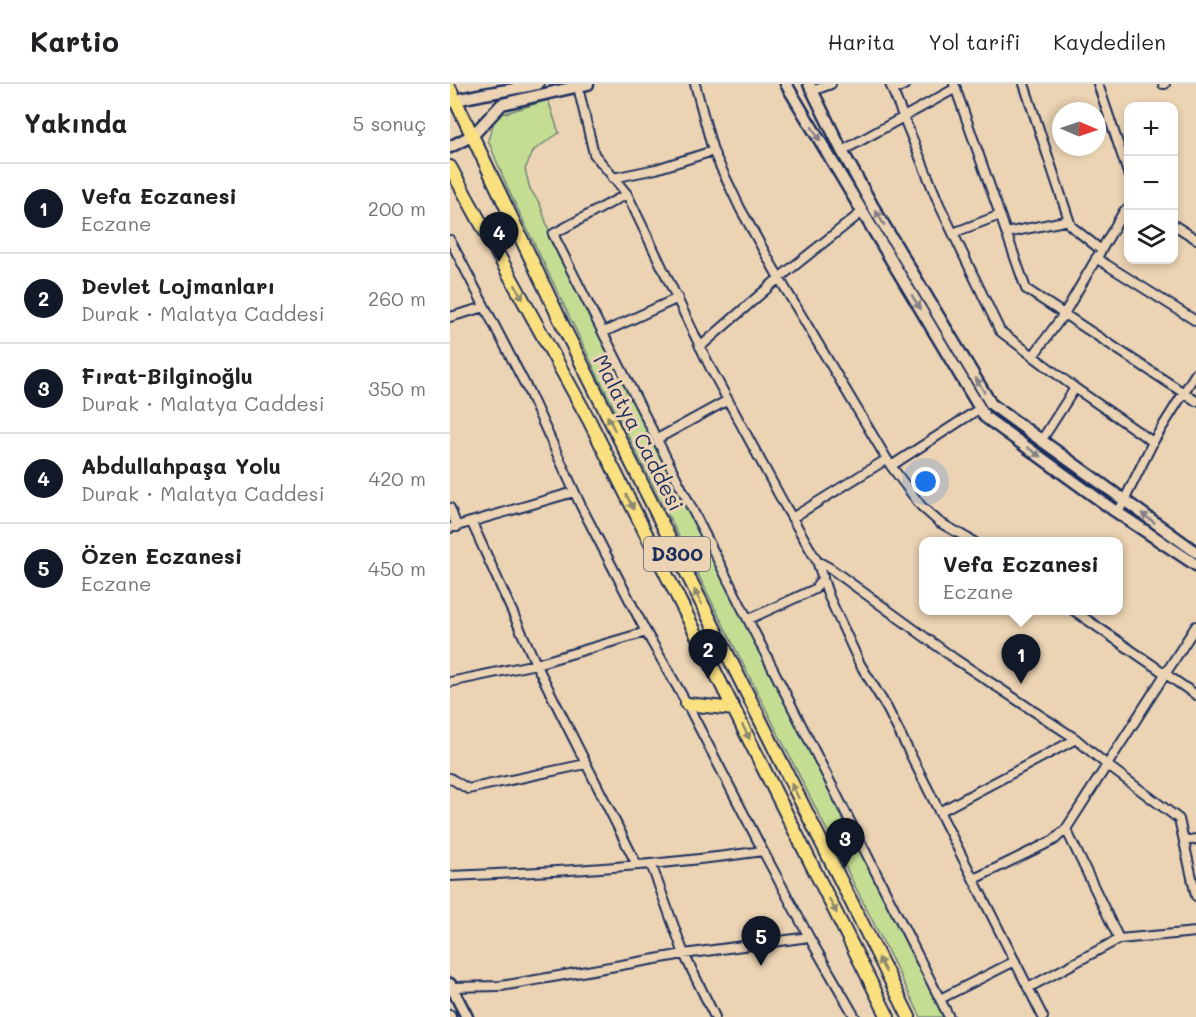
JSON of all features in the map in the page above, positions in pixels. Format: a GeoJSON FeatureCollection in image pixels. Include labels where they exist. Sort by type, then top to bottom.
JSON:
{"type":"FeatureCollection","features":[{"type":"Feature","properties":{"kind":"highway","name":"Malatya Caddesi"},"geometry":{"type":"LineString","coordinates":[[452,97],[473,135],[565,330],[909,1017]]}},
{"type":"Feature","properties":{"kind":"highway","name":"Malatya Caddesi"},"geometry":{"type":"LineString","coordinates":[[450,167],[589,420],[888,1017]]}},
{"type":"Feature","properties":{"kind":"highway"},"geometry":{"type":"LineString","coordinates":[[687,704],[734,709]]}},
{"type":"Feature","properties":{"kind":"main road"},"geometry":{"type":"LineString","coordinates":[[452,97],[481,89],[506,92],[538,84]]}},
{"type":"Feature","properties":{"kind":"main road"},"geometry":{"type":"LineString","coordinates":[[786,84],[985,417],[1196,566]]}},
{"type":"Feature","properties":{"kind":"main road"},"geometry":{"type":"LineString","coordinates":[[450,147],[473,135],[502,104],[583,85]]}},
{"type":"Feature","properties":{"kind":"main road"},"geometry":{"type":"LineString","coordinates":[[810,87],[842,151],[991,404],[1196,552]]}},
{"type":"Feature","properties":{"kind":"main road"},"geometry":{"type":"LineString","coordinates":[[451,986],[467,1017]]}},
{"type":"Feature","properties":{"kind":"street"},"geometry":{"type":"LineString","coordinates":[[695,84],[713,151],[740,208],[779,278],[889,462],[921,507],[939,522],[965,537]]}},
{"type":"Feature","properties":{"kind":"street"},"geometry":{"type":"LineString","coordinates":[[810,87],[831,84]]}},
{"type":"Feature","properties":{"kind":"street"},"geometry":{"type":"LineString","coordinates":[[906,84],[891,87],[902,117],[953,233],[1000,331],[1075,388],[1153,442]]}},
{"type":"Feature","properties":{"kind":"street"},"geometry":{"type":"LineString","coordinates":[[1024,84],[1071,226],[1098,254],[1196,321]]}},
{"type":"Feature","properties":{"kind":"street"},"geometry":{"type":"LineString","coordinates":[[583,85],[594,154],[627,194],[700,347],[817,561],[829,597],[860,664],[886,708],[1043,1017]]}},
{"type":"Feature","properties":{"kind":"street"},"geometry":{"type":"LineString","coordinates":[[1101,85],[1124,161]]}},
{"type":"Feature","properties":{"kind":"street"},"geometry":{"type":"LineString","coordinates":[[842,151],[955,86],[1026,289],[1196,401]]}},
{"type":"Feature","properties":{"kind":"street"},"geometry":{"type":"LineString","coordinates":[[613,178],[656,169],[713,151]]}},
{"type":"Feature","properties":{"kind":"street"},"geometry":{"type":"LineString","coordinates":[[627,194],[554,234],[949,1017]]}},
{"type":"Feature","properties":{"kind":"street"},"geometry":{"type":"LineString","coordinates":[[1033,356],[1064,314],[1125,210]]}},
{"type":"Feature","properties":{"kind":"street"},"geometry":{"type":"LineString","coordinates":[[700,347],[779,278],[861,212]]}},
{"type":"Feature","properties":{"kind":"street"},"geometry":{"type":"LineString","coordinates":[[953,233],[1000,215]]}},
{"type":"Feature","properties":{"kind":"street"},"geometry":{"type":"LineString","coordinates":[[1006,233],[1069,220]]}},
{"type":"Feature","properties":{"kind":"street"},"geometry":{"type":"LineString","coordinates":[[1178,228],[1196,240]]}},
{"type":"Feature","properties":{"kind":"street"},"geometry":{"type":"LineString","coordinates":[[450,240],[528,390],[574,492],[646,632],[687,704],[809,938],[855,1017]]}},
{"type":"Feature","properties":{"kind":"street"},"geometry":{"type":"LineString","coordinates":[[604,332],[678,298]]}},
{"type":"Feature","properties":{"kind":"street"},"geometry":{"type":"LineString","coordinates":[[450,317],[485,307]]}},
{"type":"Feature","properties":{"kind":"street"},"geometry":{"type":"LineString","coordinates":[[1118,513],[1153,442],[1196,374]]}},
{"type":"Feature","properties":{"kind":"street"},"geometry":{"type":"LineString","coordinates":[[1041,441],[1075,388]]}},
{"type":"Feature","properties":{"kind":"street"},"geometry":{"type":"LineString","coordinates":[[657,439],[728,400]]}},
{"type":"Feature","properties":{"kind":"street"},"geometry":{"type":"LineString","coordinates":[[792,518],[979,409]]}},
{"type":"Feature","properties":{"kind":"street"},"geometry":{"type":"LineString","coordinates":[[450,508],[454,528],[574,492]]}},
{"type":"Feature","properties":{"kind":"street"},"geometry":{"type":"LineString","coordinates":[[472,523],[536,664],[637,865]]}},
{"type":"Feature","properties":{"kind":"street"},"geometry":{"type":"LineString","coordinates":[[817,561],[954,658],[1076,739],[1179,819],[1196,897]]}},
{"type":"Feature","properties":{"kind":"street"},"geometry":{"type":"LineString","coordinates":[[749,620],[815,589],[823,577]]}},
{"type":"Feature","properties":{"kind":"street"},"geometry":{"type":"LineString","coordinates":[[1080,615],[1196,695]]}},
{"type":"Feature","properties":{"kind":"street"},"geometry":{"type":"LineString","coordinates":[[974,879],[1054,840],[1066,829],[1196,626]]}},
{"type":"Feature","properties":{"kind":"street"},"geometry":{"type":"LineString","coordinates":[[450,682],[536,664],[646,632]]}},
{"type":"Feature","properties":{"kind":"street"},"geometry":{"type":"LineString","coordinates":[[939,812],[1076,739]]}},
{"type":"Feature","properties":{"kind":"street"},"geometry":{"type":"LineString","coordinates":[[450,778],[468,789],[586,764]]}},
{"type":"Feature","properties":{"kind":"street"},"geometry":{"type":"LineString","coordinates":[[1066,829],[1119,939]]}},
{"type":"Feature","properties":{"kind":"street"},"geometry":{"type":"LineString","coordinates":[[1184,841],[1196,838]]}},
{"type":"Feature","properties":{"kind":"street"},"geometry":{"type":"LineString","coordinates":[[450,876],[550,872],[651,864],[763,850]]}},
{"type":"Feature","properties":{"kind":"street"},"geometry":{"type":"LineString","coordinates":[[651,864],[684,954],[715,1017]]}},
{"type":"Feature","properties":{"kind":"street"},"geometry":{"type":"LineString","coordinates":[[1028,988],[1119,939],[1196,932]]}},
{"type":"Feature","properties":{"kind":"street"},"geometry":{"type":"LineString","coordinates":[[451,986],[501,986],[684,954],[809,938]]}},
{"type":"Feature","properties":{"kind":"street"},"geometry":{"type":"LineString","coordinates":[[940,999],[1015,961]]}},
{"type":"Feature","properties":{"kind":"green space"},"geometry":{"type":"Polygon","coordinates":[[[548,100],[559,133],[534,150],[525,169],[530,189],[540,204],[548,228],[614,364],[944,1017],[921,1017],[599,378],[508,189],[488,140],[494,122],[499,115],[548,100]]]}},
{"type":"Feature","properties":{"kind":"place","name":"Abdullahpaşa Yolu"},"geometry":{"type":"Point","coordinates":[499,262]}},
{"type":"Feature","properties":{"kind":"place","name":"Devlet Lojmanları"},"geometry":{"type":"Point","coordinates":[708,679]}},
{"type":"Feature","properties":{"kind":"place","name":"Vefa Eczanesi"},"geometry":{"type":"Point","coordinates":[1021,684]}},
{"type":"Feature","properties":{"kind":"place","name":"Fırat-Bilginoğlu"},"geometry":{"type":"Point","coordinates":[845,868]}},
{"type":"Feature","properties":{"kind":"place","name":"Özen Eczanesi"},"geometry":{"type":"Point","coordinates":[761,966]}}]}
